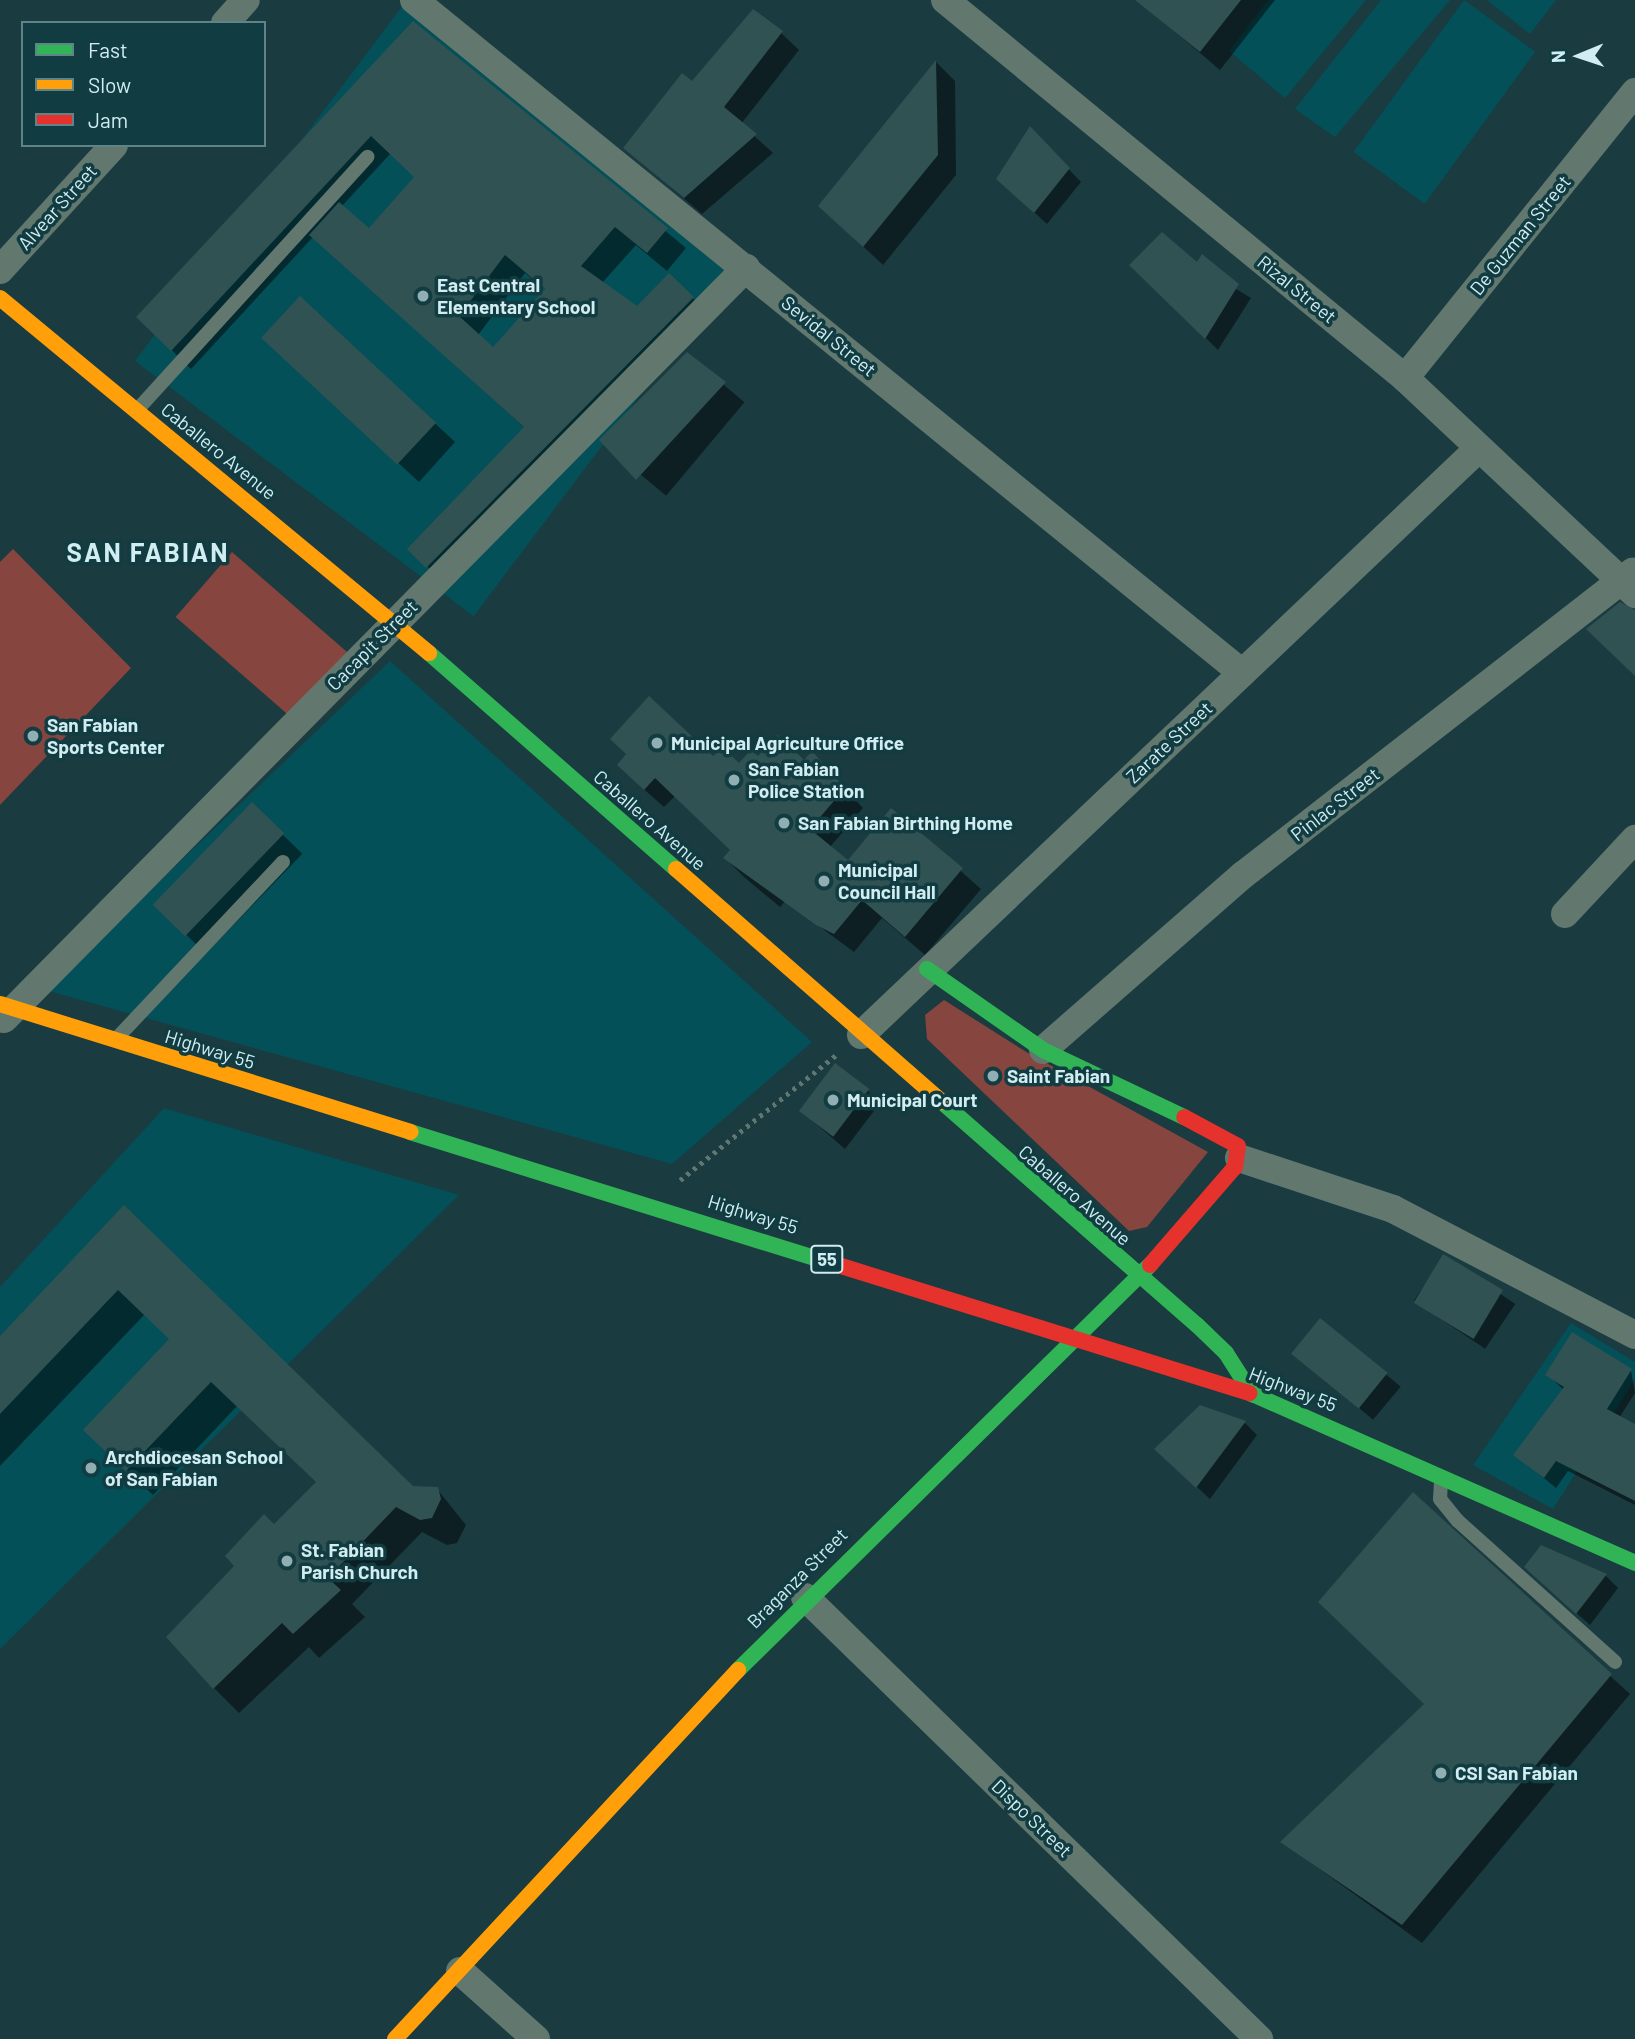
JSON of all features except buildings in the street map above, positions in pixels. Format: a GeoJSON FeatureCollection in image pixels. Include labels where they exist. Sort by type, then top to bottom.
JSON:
{"type":"FeatureCollection","features":[{"type":"Feature","properties":{"kind":"main road","name":"Caballero Avenue"},"geometry":{"type":"LineString","coordinates":[[0,298],[395,622],[1137,1278],[1226,1353],[1252,1394]]}},
{"type":"Feature","properties":{"kind":"main road"},"geometry":{"type":"LineString","coordinates":[[927,969],[1043,1050],[1217,1132],[1238,1146],[1239,1158]]}},
{"type":"Feature","properties":{"kind":"main road","name":"Highway 55"},"geometry":{"type":"LineString","coordinates":[[4,1013],[114,1041],[649,1204],[1252,1394],[1441,1473],[1635,1563]]}},
{"type":"Feature","properties":{"kind":"main road","name":"Braganza Street"},"geometry":{"type":"LineString","coordinates":[[396,2039],[805,1597],[1137,1278],[1215,1195],[1239,1158]]}},
{"type":"Feature","properties":{"kind":"street"},"geometry":{"type":"LineString","coordinates":[[227,21],[246,0]]}},
{"type":"Feature","properties":{"kind":"street","name":"Sevidal Street"},"geometry":{"type":"LineString","coordinates":[[414,0],[1242,674]]}},
{"type":"Feature","properties":{"kind":"street","name":"Rizal Street"},"geometry":{"type":"LineString","coordinates":[[945,0],[1405,379],[1478,449],[1630,581]]}},
{"type":"Feature","properties":{"kind":"street","name":"De Guzman Street"},"geometry":{"type":"LineString","coordinates":[[1405,379],[1635,92]]}},
{"type":"Feature","properties":{"kind":"street","name":"Alvear Street"},"geometry":{"type":"LineString","coordinates":[[0,270],[112,147]]}},
{"type":"Feature","properties":{"kind":"street","name":"Cacapit Street"},"geometry":{"type":"LineString","coordinates":[[4,1013],[746,268]]}},
{"type":"Feature","properties":{"kind":"street","name":"Zarate Street"},"geometry":{"type":"LineString","coordinates":[[861,1035],[927,969],[1478,449]]}},
{"type":"Feature","properties":{"kind":"street","name":"Pinlac Street"},"geometry":{"type":"LineString","coordinates":[[1043,1050],[1244,875],[1630,581]]}},
{"type":"Feature","properties":{"kind":"street"},"geometry":{"type":"LineString","coordinates":[[1566,914],[1635,839]]}},
{"type":"Feature","properties":{"kind":"street"},"geometry":{"type":"LineString","coordinates":[[1239,1158],[1393,1209],[1635,1335]]}},
{"type":"Feature","properties":{"kind":"street","name":"Dispo Street"},"geometry":{"type":"LineString","coordinates":[[805,1597],[1259,2039]]}},
{"type":"Feature","properties":{"kind":"street"},"geometry":{"type":"LineString","coordinates":[[460,1971],[536,2039]]}},
{"type":"Feature","properties":{"kind":"lane"},"geometry":{"type":"LineString","coordinates":[[137,411],[367,157]]}},
{"type":"Feature","properties":{"kind":"lane"},"geometry":{"type":"LineString","coordinates":[[114,1041],[283,862]]}},
{"type":"Feature","properties":{"kind":"lane"},"geometry":{"type":"LineString","coordinates":[[1441,1473],[1440,1499],[1458,1521],[1615,1662]]}},
{"type":"Feature","properties":{"kind":"path"},"geometry":{"type":"LineString","coordinates":[[649,1204],[861,1035]]}},
{"type":"Feature","properties":{"kind":"shaded area","name":"East Central Elementary School"},"geometry":{"type":"Polygon","coordinates":[[[407,0],[746,255],[474,616],[135,361],[407,0]]]}},
{"type":"Feature","properties":{"kind":"shaded area"},"geometry":{"type":"Polygon","coordinates":[[[1268,0],[1366,0],[1285,98],[1229,51],[1268,0]]]}},
{"type":"Feature","properties":{"kind":"shaded area"},"geometry":{"type":"Polygon","coordinates":[[[1381,0],[1450,0],[1335,137],[1295,109],[1381,0]]]}},
{"type":"Feature","properties":{"kind":"shaded area"},"geometry":{"type":"Polygon","coordinates":[[[1464,0],[1535,52],[1425,204],[1353,152],[1464,0]]]}},
{"type":"Feature","properties":{"kind":"shaded area"},"geometry":{"type":"Polygon","coordinates":[[[1487,0],[1556,0],[1530,34],[1487,0]]]}},
{"type":"Feature","properties":{"kind":"shaded area","name":"San Fabian Sports Center"},"geometry":{"type":"Polygon","coordinates":[[[13,549],[131,668],[0,805],[0,562],[13,549]]]}},
{"type":"Feature","properties":{"kind":"shaded area"},"geometry":{"type":"Polygon","coordinates":[[[232,552],[350,655],[294,720],[176,617],[232,552]]]}},
{"type":"Feature","properties":{"kind":"shaded area"},"geometry":{"type":"Polygon","coordinates":[[[390,661],[812,1042],[672,1164],[45,990],[390,661]]]}},
{"type":"Feature","properties":{"kind":"shaded area"},"geometry":{"type":"Polygon","coordinates":[[[944,1000],[1028,1053],[1208,1152],[1147,1227],[1129,1231],[927,1039],[925,1015],[944,1000]]]}},
{"type":"Feature","properties":{"kind":"shaded area","name":"Archdiocesan School of San Fabian"},"geometry":{"type":"Polygon","coordinates":[[[164,1108],[459,1195],[0,1649],[0,1287],[164,1108]]]}},
{"type":"Feature","properties":{"kind":"shaded area"},"geometry":{"type":"Polygon","coordinates":[[[1571,1323],[1635,1362],[1635,1379],[1553,1509],[1473,1465],[1571,1323]]]}},
{"type":"Feature","properties":{"kind":"traffic: fast"},"geometry":{"type":"LineString","coordinates":[[429,653],[676,869]]}},
{"type":"Feature","properties":{"kind":"traffic: fast"},"geometry":{"type":"LineString","coordinates":[[927,969],[1043,1050],[1184,1117]]}},
{"type":"Feature","properties":{"kind":"traffic: fast"},"geometry":{"type":"LineString","coordinates":[[942,1102],[1197,1325],[1226,1353],[1252,1394]]}},
{"type":"Feature","properties":{"kind":"traffic: fast"},"geometry":{"type":"LineString","coordinates":[[410,1132],[838,1265]]}},
{"type":"Feature","properties":{"kind":"traffic: fast"},"geometry":{"type":"LineString","coordinates":[[738,1670],[1150,1265]]}},
{"type":"Feature","properties":{"kind":"traffic: fast"},"geometry":{"type":"LineString","coordinates":[[1250,1393],[1635,1563]]}},
{"type":"Feature","properties":{"kind":"traffic: slow"},"geometry":{"type":"LineString","coordinates":[[0,298],[429,653]]}},
{"type":"Feature","properties":{"kind":"traffic: slow"},"geometry":{"type":"LineString","coordinates":[[676,869],[942,1102]]}},
{"type":"Feature","properties":{"kind":"traffic: slow"},"geometry":{"type":"LineString","coordinates":[[0,1004],[410,1132]]}},
{"type":"Feature","properties":{"kind":"traffic: slow"},"geometry":{"type":"LineString","coordinates":[[395,2039],[738,1670]]}},
{"type":"Feature","properties":{"kind":"traffic: jam"},"geometry":{"type":"LineString","coordinates":[[1150,1265],[1235,1167],[1238,1146],[1184,1117]]}},
{"type":"Feature","properties":{"kind":"traffic: jam"},"geometry":{"type":"LineString","coordinates":[[838,1265],[1250,1393]]}},
{"type":"Feature","properties":{"kind":"place","name":"East Central Elementary School"},"geometry":{"type":"Point","coordinates":[423,296]}},
{"type":"Feature","properties":{"kind":"place","name":"San Fabian Sports Center"},"geometry":{"type":"Point","coordinates":[33,736]}},
{"type":"Feature","properties":{"kind":"place","name":"Municipal Agriculture Office"},"geometry":{"type":"Point","coordinates":[657,743]}},
{"type":"Feature","properties":{"kind":"place","name":"San Fabian Police Station"},"geometry":{"type":"Point","coordinates":[734,780]}},
{"type":"Feature","properties":{"kind":"place","name":"San Fabian Birthing Home"},"geometry":{"type":"Point","coordinates":[784,823]}},
{"type":"Feature","properties":{"kind":"place","name":"Municipal Council Hall"},"geometry":{"type":"Point","coordinates":[824,881]}},
{"type":"Feature","properties":{"kind":"place","name":"Saint Fabian"},"geometry":{"type":"Point","coordinates":[993,1076]}},
{"type":"Feature","properties":{"kind":"place","name":"Municipal Court"},"geometry":{"type":"Point","coordinates":[833,1100]}},
{"type":"Feature","properties":{"kind":"place","name":"Archdiocesan School of San Fabian"},"geometry":{"type":"Point","coordinates":[91,1468]}},
{"type":"Feature","properties":{"kind":"place","name":"St. Fabian Parish Church"},"geometry":{"type":"Point","coordinates":[287,1561]}},
{"type":"Feature","properties":{"kind":"place","name":"CSI San Fabian"},"geometry":{"type":"Point","coordinates":[1441,1773]}},
{"type":"Feature","properties":{"kind":"district","name":"SAN FABIAN"},"geometry":{"type":"Point","coordinates":[148,552]}}]}
